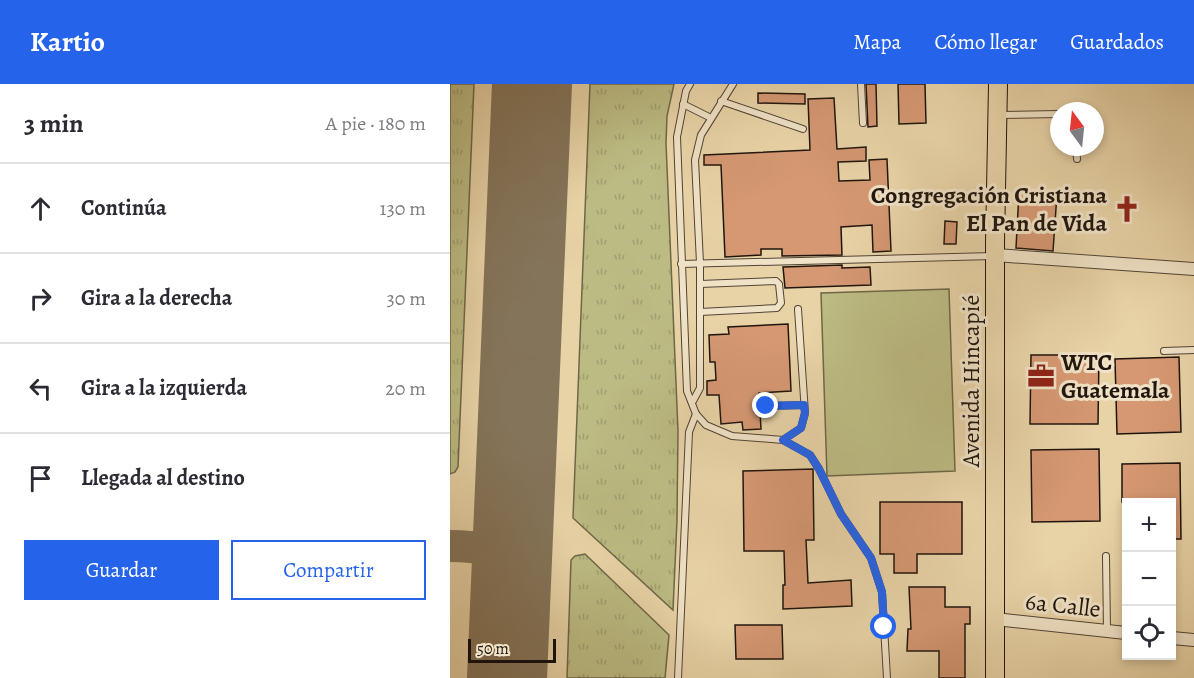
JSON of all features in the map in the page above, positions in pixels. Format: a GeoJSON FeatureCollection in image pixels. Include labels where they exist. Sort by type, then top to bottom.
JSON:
{"type":"FeatureCollection","features":[{"type":"Feature","properties":{"kind":"main road","name":"Avenida Hincapié"},"geometry":{"type":"LineString","coordinates":[[994,678],[995,255],[998,84]]}},
{"type":"Feature","properties":{"kind":"street"},"geometry":{"type":"LineString","coordinates":[[995,255],[1194,269]]}},
{"type":"Feature","properties":{"kind":"street","name":"6a Calle"},"geometry":{"type":"LineString","coordinates":[[995,620],[1122,633]]}},
{"type":"Feature","properties":{"kind":"street"},"geometry":{"type":"LineString","coordinates":[[1176,638],[1194,640]]}},
{"type":"Feature","properties":{"kind":"lane"},"geometry":{"type":"LineString","coordinates":[[690,84],[686,91],[677,137],[687,391],[693,401],[696,414],[706,425],[732,436],[783,440],[810,455],[841,514],[871,558],[882,592],[887,678]]}},
{"type":"Feature","properties":{"kind":"lane"},"geometry":{"type":"LineString","coordinates":[[693,401],[700,388],[700,264],[695,160],[701,135],[733,84]]}},
{"type":"Feature","properties":{"kind":"lane"},"geometry":{"type":"LineString","coordinates":[[861,84],[863,123]]}},
{"type":"Feature","properties":{"kind":"lane"},"geometry":{"type":"LineString","coordinates":[[721,101],[803,129]]}},
{"type":"Feature","properties":{"kind":"lane"},"geometry":{"type":"LineString","coordinates":[[683,104],[711,118]]}},
{"type":"Feature","properties":{"kind":"lane"},"geometry":{"type":"LineString","coordinates":[[998,115],[1050,114]]}},
{"type":"Feature","properties":{"kind":"lane"},"geometry":{"type":"LineString","coordinates":[[681,264],[995,255]]}},
{"type":"Feature","properties":{"kind":"lane"},"geometry":{"type":"LineString","coordinates":[[700,284],[776,281],[779,284],[781,303],[777,308],[700,312]]}},
{"type":"Feature","properties":{"kind":"lane"},"geometry":{"type":"LineString","coordinates":[[783,440],[801,428],[805,413],[798,309]]}},
{"type":"Feature","properties":{"kind":"lane"},"geometry":{"type":"LineString","coordinates":[[1164,351],[1194,350]]}},
{"type":"Feature","properties":{"kind":"lane"},"geometry":{"type":"LineString","coordinates":[[766,406],[804,405]]}},
{"type":"Feature","properties":{"kind":"lane"},"geometry":{"type":"LineString","coordinates":[[678,678],[689,432],[696,414]]}},
{"type":"Feature","properties":{"kind":"lane"},"geometry":{"type":"LineString","coordinates":[[1106,556],[1107,631]]}},
{"type":"Feature","properties":{"kind":"green space"},"geometry":{"type":"Polygon","coordinates":[[[450,84],[474,84],[458,467],[450,474],[450,84]]]}},
{"type":"Feature","properties":{"kind":"green space"},"geometry":{"type":"Polygon","coordinates":[[[590,84],[674,84],[667,116],[666,143],[678,431],[673,610],[573,518],[590,84]]]}},
{"type":"Feature","properties":{"kind":"green space"},"geometry":{"type":"Polygon","coordinates":[[[949,289],[955,471],[827,476],[821,293],[949,289]]]}},
{"type":"Feature","properties":{"kind":"green space"},"geometry":{"type":"Polygon","coordinates":[[[585,554],[669,635],[665,678],[567,678],[571,560],[575,556],[585,554]]]}},
{"type":"Feature","properties":{"kind":"building"},"geometry":{"type":"Polygon","coordinates":[[[866,84],[876,84],[877,126],[868,127],[866,84]]]}},
{"type":"Feature","properties":{"kind":"building"},"geometry":{"type":"Polygon","coordinates":[[[898,84],[925,84],[926,123],[899,124],[898,84]]]}},
{"type":"Feature","properties":{"kind":"building"},"geometry":{"type":"Polygon","coordinates":[[[758,93],[805,94],[805,104],[758,103],[758,93]]]}},
{"type":"Feature","properties":{"kind":"building"},"geometry":{"type":"Polygon","coordinates":[[[834,98],[837,149],[866,147],[866,161],[838,162],[839,181],[870,180],[869,160],[887,159],[891,251],[873,252],[872,225],[841,227],[842,255],[782,256],[782,249],[761,249],[761,255],[725,257],[721,165],[704,165],[704,155],[810,150],[808,99],[834,98]]]}},
{"type":"Feature","properties":{"kind":"building"},"geometry":{"type":"Polygon","coordinates":[[[1019,192],[1057,194],[1053,251],[1016,248],[1019,192]]]}},
{"type":"Feature","properties":{"kind":"building"},"geometry":{"type":"Polygon","coordinates":[[[945,221],[957,222],[956,244],[944,244],[945,221]]]}},
{"type":"Feature","properties":{"kind":"building"},"geometry":{"type":"Polygon","coordinates":[[[842,265],[842,268],[870,267],[871,285],[785,288],[783,267],[842,265]]]}},
{"type":"Feature","properties":{"kind":"building"},"geometry":{"type":"Polygon","coordinates":[[[788,324],[791,391],[759,393],[761,429],[743,430],[742,422],[721,424],[719,395],[707,395],[707,381],[716,380],[715,362],[710,362],[709,335],[729,334],[728,327],[788,324]]]}},
{"type":"Feature","properties":{"kind":"building"},"geometry":{"type":"Polygon","coordinates":[[[1031,355],[1099,355],[1098,424],[1030,424],[1031,355]]]}},
{"type":"Feature","properties":{"kind":"building"},"geometry":{"type":"Polygon","coordinates":[[[1179,357],[1181,432],[1117,434],[1115,359],[1179,357]]]}},
{"type":"Feature","properties":{"kind":"building"},"geometry":{"type":"Polygon","coordinates":[[[1099,449],[1100,521],[1032,522],[1031,450],[1099,449]]]}},
{"type":"Feature","properties":{"kind":"building"},"geometry":{"type":"Polygon","coordinates":[[[1180,463],[1181,539],[1176,539],[1176,498],[1122,498],[1122,464],[1180,463]]]}},
{"type":"Feature","properties":{"kind":"building"},"geometry":{"type":"Polygon","coordinates":[[[813,469],[814,540],[806,540],[808,583],[851,580],[852,606],[783,609],[784,551],[744,551],[743,471],[813,469]]]}},
{"type":"Feature","properties":{"kind":"building"},"geometry":{"type":"Polygon","coordinates":[[[880,502],[962,502],[962,554],[917,554],[917,573],[894,573],[894,554],[880,554],[880,502]]]}},
{"type":"Feature","properties":{"kind":"building"},"geometry":{"type":"Polygon","coordinates":[[[909,587],[945,587],[945,607],[970,607],[970,624],[965,624],[965,678],[939,678],[939,651],[907,651],[908,629],[911,629],[909,587]]]}},
{"type":"Feature","properties":{"kind":"building"},"geometry":{"type":"Polygon","coordinates":[[[735,625],[782,625],[783,659],[736,659],[735,625]]]}},
{"type":"Feature","properties":{"kind":"taxiway"},"geometry":{"type":"LineString","coordinates":[[474,547],[498,543],[513,533]]}},
{"type":"Feature","properties":{"kind":"taxiway"},"geometry":{"type":"LineString","coordinates":[[450,546],[484,549],[498,555],[512,566]]}},
{"type":"Feature","properties":{"kind":"runway"},"geometry":{"type":"LineString","coordinates":[[507,678],[532,84]]}},
{"type":"Feature","properties":{"kind":"place","name":"Congregación Cristiana El Pan de Vida"},"geometry":{"type":"Point","coordinates":[1127,209]}},
{"type":"Feature","properties":{"kind":"place","name":"WTC Guatemala"},"geometry":{"type":"Point","coordinates":[1041,376]}},
{"type":"Feature","properties":{"kind":"route"},"geometry":{"type":"LineString","coordinates":[[766,406],[804,405],[805,413],[801,428],[783,440],[810,455],[841,514],[871,558],[882,592],[884,627]]}}]}
